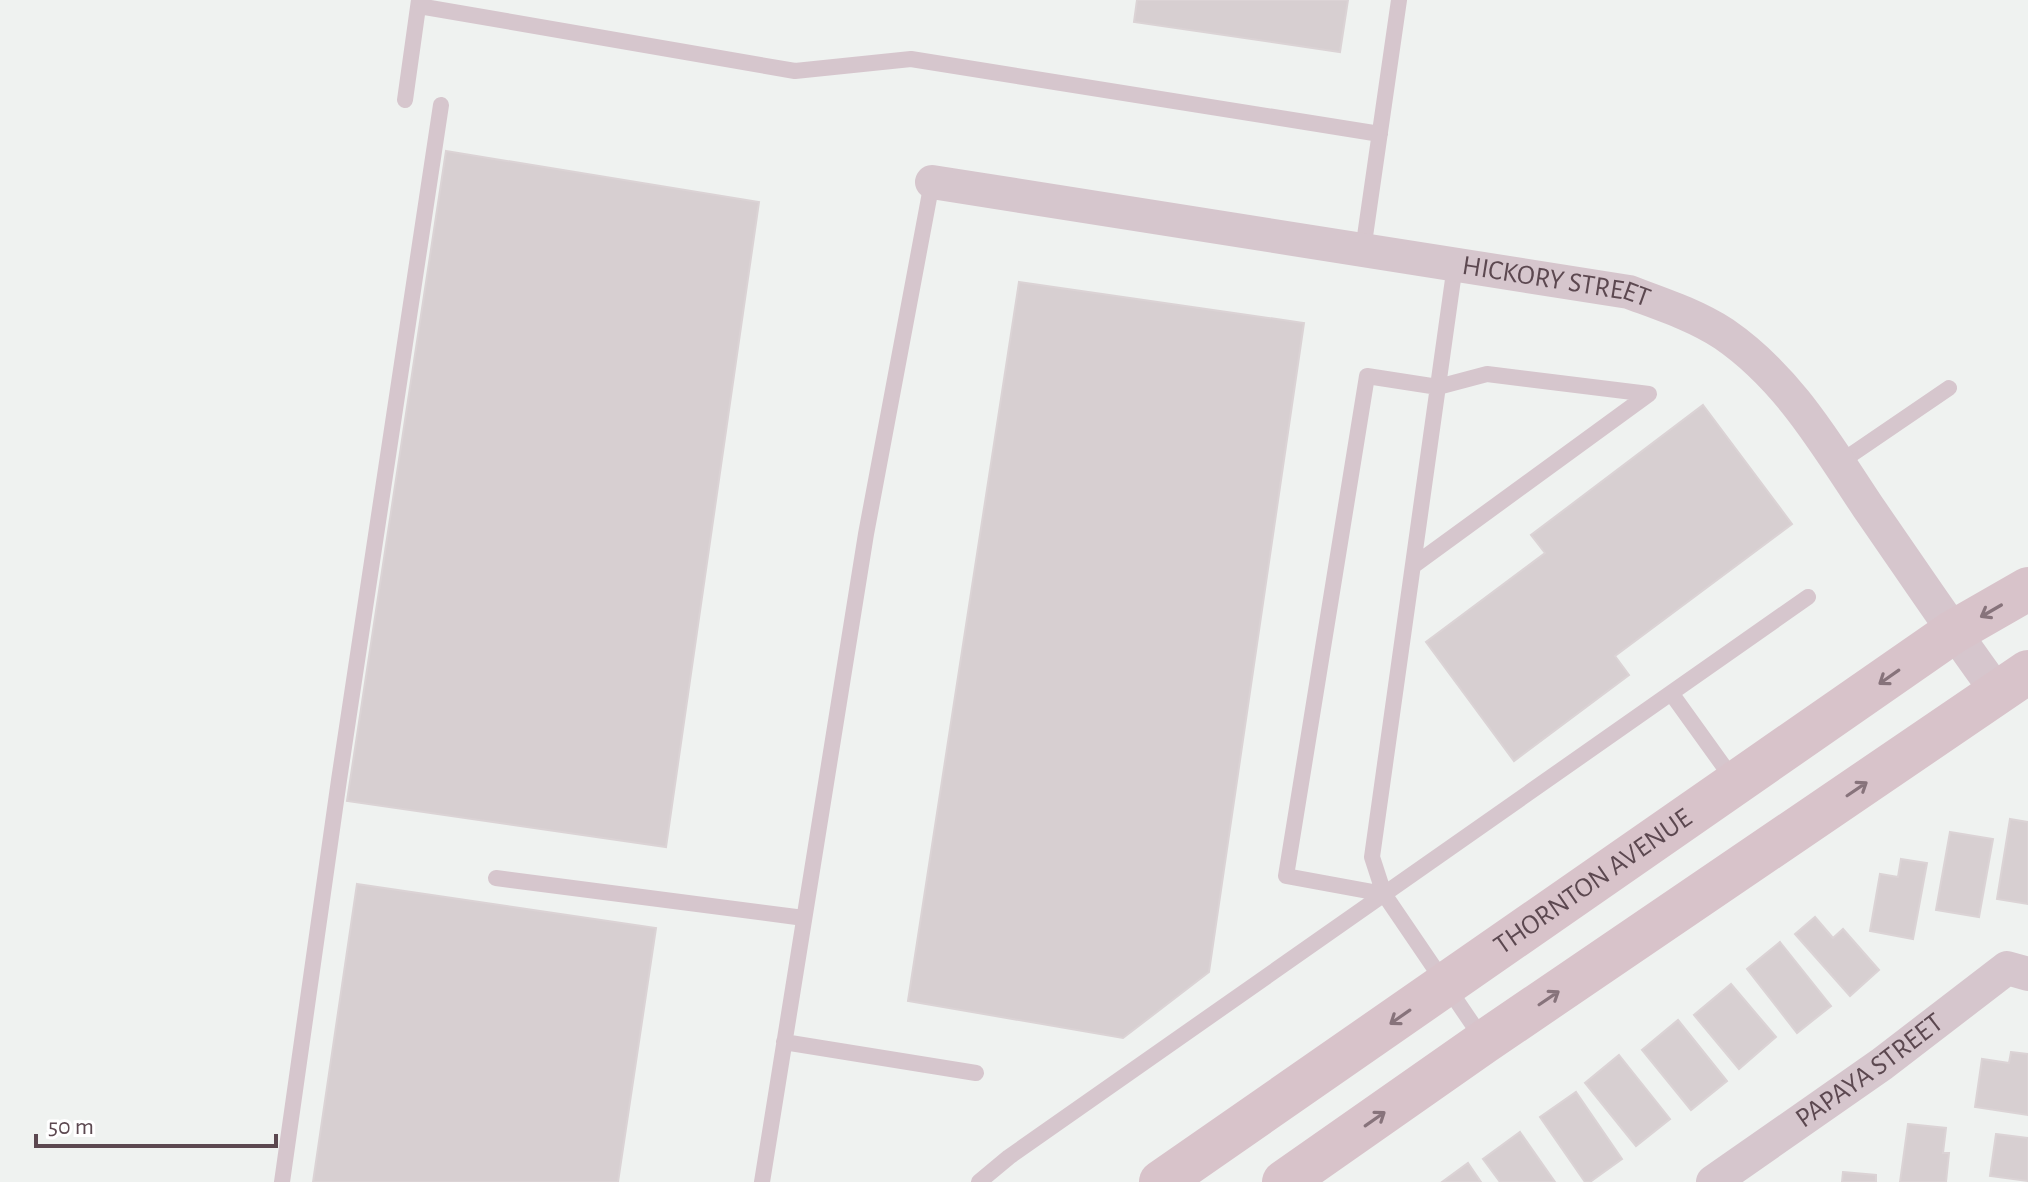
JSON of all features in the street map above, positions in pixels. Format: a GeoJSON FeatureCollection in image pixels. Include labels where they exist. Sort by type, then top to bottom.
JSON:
{"type":"FeatureCollection","features":[{"type":"Feature","properties":{"kind":"main road","name":"THORNTON AVENUE"},"geometry":{"type":"LineString","coordinates":[[1161,1182],[1953,632],[2028,589]]}},
{"type":"Feature","properties":{"kind":"main road"},"geometry":{"type":"LineString","coordinates":[[1284,1182],[2013,682]]}},
{"type":"Feature","properties":{"kind":"street","name":"HICKORY STREET"},"geometry":{"type":"LineString","coordinates":[[932,182],[1629,292],[1681,311],[1723,334],[1764,366],[1801,407],[1953,632],[2013,682]]}},
{"type":"Feature","properties":{"kind":"street","name":"PAPAYA STREET"},"geometry":{"type":"LineString","coordinates":[[1713,1182],[1882,1064],[2007,968],[2028,974]]}},
{"type":"Feature","properties":{"kind":"lane"},"geometry":{"type":"LineString","coordinates":[[1363,250],[1399,0]]}},
{"type":"Feature","properties":{"kind":"lane"},"geometry":{"type":"LineString","coordinates":[[405,100],[419,3],[795,71],[911,59],[1380,134]]}},
{"type":"Feature","properties":{"kind":"lane"},"geometry":{"type":"LineString","coordinates":[[282,1182],[441,105]]}},
{"type":"Feature","properties":{"kind":"lane"},"geometry":{"type":"LineString","coordinates":[[762,1182],[866,534],[932,182]]}},
{"type":"Feature","properties":{"kind":"lane"},"geometry":{"type":"LineString","coordinates":[[1455,265],[1372,857],[1384,894],[1484,1042]]}},
{"type":"Feature","properties":{"kind":"lane"},"geometry":{"type":"LineString","coordinates":[[1384,894],[1286,876],[1367,376],[1438,387],[1487,374],[1649,394],[1413,566]]}},
{"type":"Feature","properties":{"kind":"lane"},"geometry":{"type":"LineString","coordinates":[[1839,463],[1949,388]]}},
{"type":"Feature","properties":{"kind":"lane"},"geometry":{"type":"LineString","coordinates":[[979,1182],[1009,1157],[1808,597]]}},
{"type":"Feature","properties":{"kind":"lane"},"geometry":{"type":"LineString","coordinates":[[1671,693],[1736,783]]}},
{"type":"Feature","properties":{"kind":"lane"},"geometry":{"type":"LineString","coordinates":[[496,878],[804,918]]}},
{"type":"Feature","properties":{"kind":"lane"},"geometry":{"type":"LineString","coordinates":[[784,1042],[976,1073]]}},
{"type":"Feature","properties":{"kind":"building"},"geometry":{"type":"Polygon","coordinates":[[[1137,0],[1348,0],[1340,52],[1134,22],[1137,0]]]}},
{"type":"Feature","properties":{"kind":"building"},"geometry":{"type":"Polygon","coordinates":[[[446,151],[759,202],[666,847],[347,801],[446,151]]]}},
{"type":"Feature","properties":{"kind":"building"},"geometry":{"type":"Polygon","coordinates":[[[1019,282],[1304,323],[1209,972],[1123,1038],[908,1001],[1019,282]]]}},
{"type":"Feature","properties":{"kind":"building"},"geometry":{"type":"Polygon","coordinates":[[[1703,405],[1792,524],[1615,656],[1629,675],[1514,761],[1426,642],[1545,553],[1531,535],[1703,405]]]}},
{"type":"Feature","properties":{"kind":"building"},"geometry":{"type":"Polygon","coordinates":[[[2010,819],[2028,822],[2028,904],[1997,899],[2010,819]]]}},
{"type":"Feature","properties":{"kind":"building"},"geometry":{"type":"Polygon","coordinates":[[[1950,832],[1993,839],[1979,917],[1936,910],[1950,832]]]}},
{"type":"Feature","properties":{"kind":"building"},"geometry":{"type":"Polygon","coordinates":[[[1901,859],[1927,863],[1913,939],[1870,931],[1880,874],[1898,877],[1901,859]]]}},
{"type":"Feature","properties":{"kind":"building"},"geometry":{"type":"Polygon","coordinates":[[[357,884],[656,928],[618,1182],[313,1182],[357,884]]]}},
{"type":"Feature","properties":{"kind":"building"},"geometry":{"type":"Polygon","coordinates":[[[1815,917],[1833,938],[1843,929],[1879,970],[1850,996],[1795,934],[1815,917]]]}},
{"type":"Feature","properties":{"kind":"building"},"geometry":{"type":"Polygon","coordinates":[[[1780,942],[1831,1006],[1797,1033],[1747,969],[1780,942]]]}},
{"type":"Feature","properties":{"kind":"building"},"geometry":{"type":"Polygon","coordinates":[[[1731,984],[1776,1037],[1739,1069],[1694,1015],[1731,984]]]}},
{"type":"Feature","properties":{"kind":"building"},"geometry":{"type":"Polygon","coordinates":[[[1678,1020],[1727,1081],[1691,1110],[1642,1050],[1678,1020]]]}},
{"type":"Feature","properties":{"kind":"building"},"geometry":{"type":"Polygon","coordinates":[[[2011,1052],[2028,1054],[2028,1115],[1975,1107],[1982,1059],[2009,1063],[2011,1052]]]}},
{"type":"Feature","properties":{"kind":"building"},"geometry":{"type":"Polygon","coordinates":[[[1619,1055],[1670,1119],[1636,1146],[1585,1083],[1619,1055]]]}},
{"type":"Feature","properties":{"kind":"building"},"geometry":{"type":"Polygon","coordinates":[[[1576,1092],[1622,1159],[1590,1182],[1585,1182],[1540,1117],[1576,1092]]]}},
{"type":"Feature","properties":{"kind":"building"},"geometry":{"type":"Polygon","coordinates":[[[1908,1124],[1946,1128],[1943,1153],[1949,1153],[1946,1182],[1900,1182],[1908,1124]]]}},
{"type":"Feature","properties":{"kind":"building"},"geometry":{"type":"Polygon","coordinates":[[[1520,1132],[1555,1182],[1500,1182],[1483,1159],[1520,1132]]]}},
{"type":"Feature","properties":{"kind":"building"},"geometry":{"type":"Polygon","coordinates":[[[1996,1134],[2028,1138],[2028,1181],[1990,1176],[1996,1134]]]}},
{"type":"Feature","properties":{"kind":"building"},"geometry":{"type":"Polygon","coordinates":[[[1468,1163],[1481,1182],[1442,1182],[1468,1163]]]}},
{"type":"Feature","properties":{"kind":"building"},"geometry":{"type":"Polygon","coordinates":[[[1843,1172],[1876,1175],[1876,1182],[1842,1182],[1843,1172]]]}}]}
